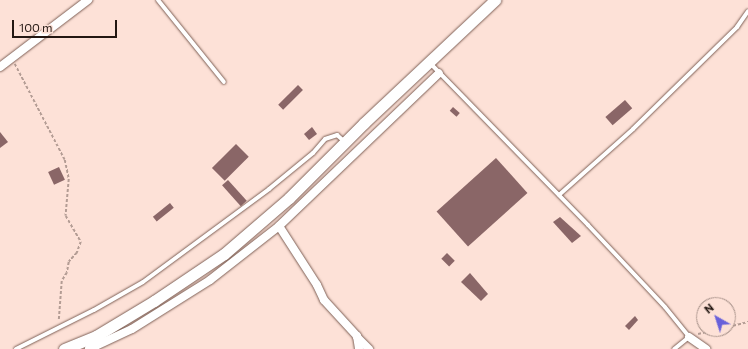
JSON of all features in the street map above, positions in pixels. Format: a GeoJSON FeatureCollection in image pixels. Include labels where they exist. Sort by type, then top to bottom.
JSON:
{"type":"FeatureCollection","features":[{"type":"Feature","properties":{"kind":"street"},"geometry":{"type":"LineString","coordinates":[[0,67],[88,0]]}},
{"type":"Feature","properties":{"kind":"street"},"geometry":{"type":"LineString","coordinates":[[64,349],[96,336],[154,301],[224,254],[289,198],[428,62],[495,0]]}},
{"type":"Feature","properties":{"kind":"street"},"geometry":{"type":"LineString","coordinates":[[89,349],[132,329],[210,280],[279,226],[439,73]]}},
{"type":"Feature","properties":{"kind":"street"},"geometry":{"type":"LineString","coordinates":[[279,226],[317,285],[324,300],[369,349]]}},
{"type":"Feature","properties":{"kind":"street"},"geometry":{"type":"LineString","coordinates":[[357,336],[359,349]]}},
{"type":"Feature","properties":{"kind":"street"},"geometry":{"type":"LineString","coordinates":[[689,337],[706,349]]}},
{"type":"Feature","properties":{"kind":"lane"},"geometry":{"type":"LineString","coordinates":[[158,0],[224,82]]}},
{"type":"Feature","properties":{"kind":"lane"},"geometry":{"type":"LineString","coordinates":[[559,195],[633,128],[737,27],[748,11]]}},
{"type":"Feature","properties":{"kind":"lane"},"geometry":{"type":"LineString","coordinates":[[428,62],[626,265],[689,337],[674,349]]}},
{"type":"Feature","properties":{"kind":"lane"},"geometry":{"type":"LineString","coordinates":[[16,349],[58,329],[143,282],[270,189],[313,153],[325,139],[337,135],[346,142]]}},
{"type":"Feature","properties":{"kind":"path"},"geometry":{"type":"LineString","coordinates":[[12,58],[65,160],[69,179],[66,216],[81,241],[62,282],[58,329]]}},
{"type":"Feature","properties":{"kind":"path"},"geometry":{"type":"LineString","coordinates":[[736,325],[748,322]]}},
{"type":"Feature","properties":{"kind":"path"},"geometry":{"type":"LineString","coordinates":[[689,337],[696,335]]}},
{"type":"Feature","properties":{"kind":"building"},"geometry":{"type":"Polygon","coordinates":[[[298,85],[303,90],[283,110],[278,105],[298,85]]]}},
{"type":"Feature","properties":{"kind":"building"},"geometry":{"type":"Polygon","coordinates":[[[625,100],[632,108],[613,125],[605,117],[625,100]]]}},
{"type":"Feature","properties":{"kind":"building"},"geometry":{"type":"Polygon","coordinates":[[[453,107],[460,113],[457,117],[450,111],[453,107]]]}},
{"type":"Feature","properties":{"kind":"building"},"geometry":{"type":"Polygon","coordinates":[[[312,127],[317,134],[309,140],[304,134],[312,127]]]}},
{"type":"Feature","properties":{"kind":"building"},"geometry":{"type":"Polygon","coordinates":[[[0,132],[8,142],[0,148],[0,132]]]}},
{"type":"Feature","properties":{"kind":"building"},"geometry":{"type":"Polygon","coordinates":[[[236,144],[249,157],[225,181],[212,168],[236,144]]]}},
{"type":"Feature","properties":{"kind":"building"},"geometry":{"type":"Polygon","coordinates":[[[496,158],[527,193],[468,246],[437,212],[496,158]]]}},
{"type":"Feature","properties":{"kind":"building"},"geometry":{"type":"Polygon","coordinates":[[[59,167],[65,180],[54,185],[48,172],[59,167]]]}},
{"type":"Feature","properties":{"kind":"building"},"geometry":{"type":"Polygon","coordinates":[[[228,180],[247,201],[241,206],[222,185],[228,180]]]}},
{"type":"Feature","properties":{"kind":"building"},"geometry":{"type":"Polygon","coordinates":[[[170,203],[174,208],[157,222],[153,217],[170,203]]]}},
{"type":"Feature","properties":{"kind":"building"},"geometry":{"type":"Polygon","coordinates":[[[560,217],[581,236],[572,243],[553,222],[560,217]]]}},
{"type":"Feature","properties":{"kind":"building"},"geometry":{"type":"Polygon","coordinates":[[[447,253],[455,261],[449,266],[441,259],[447,253]]]}},
{"type":"Feature","properties":{"kind":"building"},"geometry":{"type":"Polygon","coordinates":[[[470,273],[488,294],[481,301],[461,282],[470,273]]]}},
{"type":"Feature","properties":{"kind":"building"},"geometry":{"type":"Polygon","coordinates":[[[635,316],[638,320],[629,330],[625,326],[635,316]]]}}]}
